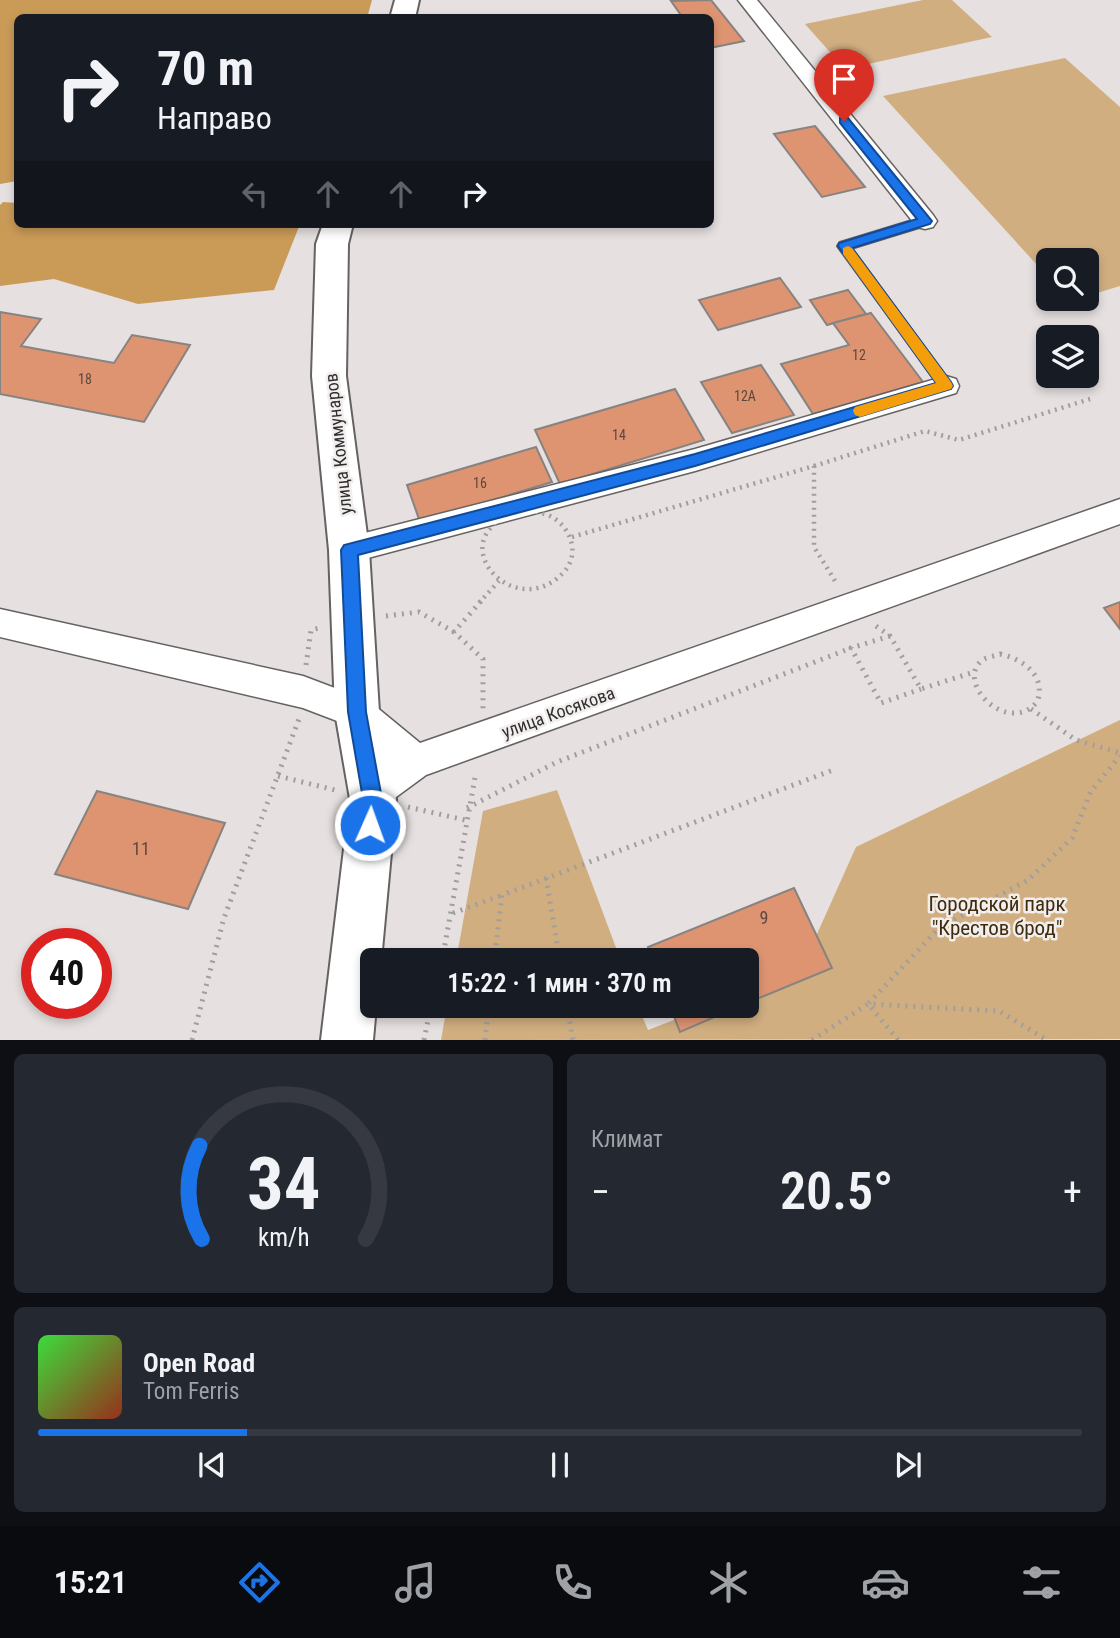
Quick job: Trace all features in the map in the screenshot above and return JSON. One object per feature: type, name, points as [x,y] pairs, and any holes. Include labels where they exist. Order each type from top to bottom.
[{"type":"street","points":[[747,0],[925,221]]},
{"type":"street","name":"улица Коммунаров","points":[[337,228],[332,244],[330,376],[349,550],[357,712],[373,799],[347,1040]]},
{"type":"street","points":[[349,550],[695,460],[946,386]]},
{"type":"street","name":"улица Косякова","points":[[373,799],[380,788],[415,762],[1120,511]]},
{"type":"street","points":[[0,623],[303,692],[357,712],[415,762]]},
{"type":"lane","points":[[925,221],[844,246],[946,386]]},
{"type":"path","points":[[572,537],[925,431],[960,440],[1090,399]]},
{"type":"path","points":[[814,466],[814,547],[852,607],[890,636],[921,689]]},
{"type":"path","points":[[529,510],[543,512],[565,526],[572,537],[572,562],[565,573],[554,582],[526,589],[511,587],[499,581],[483,560],[485,536],[503,517],[529,510]]},
{"type":"path","points":[[445,948],[453,913],[467,808],[484,738],[483,659],[454,632],[499,581]]},
{"type":"path","points":[[467,808],[556,762],[851,648],[890,636]]},
{"type":"path","points":[[851,648],[881,703],[974,672]]},
{"type":"path","points":[[1000,654],[1014,657],[1026,664],[1034,673],[1040,694],[1031,709],[1020,714],[1006,713],[992,707],[975,684],[974,672],[979,662],[988,656],[1000,654]]},
{"type":"path","points":[[192,1040],[224,919],[298,722],[303,692]]},
{"type":"path","points":[[812,1040],[867,1004],[939,928],[1028,880],[1072,838],[1091,791],[1120,755],[1076,740],[1031,709]]},
{"type":"path","points":[[453,913],[833,770]]},
{"type":"path","points":[[546,878],[558,948]]},
{"type":"path","points":[[496,948],[502,895]]},
{"type":"path","points":[[867,1004],[898,1040]]},
{"type":"path","points":[[867,1004],[999,1012],[1046,1040]]},
{"type":"path","points":[[424,1040],[429,1018]]},
{"type":"path","points":[[485,1040],[488,1018]]},
{"type":"path","points":[[569,1018],[573,1040]]},
{"type":"green space","points":[[923,0],[952,0],[992,37],[845,69],[805,24]]},
{"type":"green space","points":[[1065,58],[1120,107],[1120,286],[1099,292],[1099,248],[1036,248],[1036,264],[883,96]]},
{"type":"green space","name":"Городской парк \"Крестов брод\"","points":[[1120,720],[1120,1039],[441,1040],[445,1018],[643,1018],[648,1030],[679,1018],[759,1018],[759,987],[800,972],[856,847]]},
{"type":"green space","points":[[557,790],[616,948],[458,948],[483,811]]},
{"type":"shaded area","points":[[0,0],[372,0],[368,14],[14,14],[14,182],[0,184]]},
{"type":"shaded area","points":[[3,202],[14,203],[14,228],[298,228],[274,290],[138,304],[54,279],[0,286],[0,205]]},
{"type":"building","points":[[711,0],[744,41],[714,47],[714,14],[680,14],[671,1]]},
{"type":"building","points":[[815,126],[865,187],[822,197],[774,134]]},
{"type":"building","points":[[780,278],[801,307],[718,330],[699,300]]},
{"type":"building","points":[[848,290],[866,314],[827,325],[810,300]]},
{"type":"building","points":[[0,312],[41,319],[21,346],[114,363],[132,335],[190,345],[144,422],[0,394]]},
{"type":"building","points":[[871,313],[923,382],[813,414],[781,364],[849,345],[833,323]]},
{"type":"building","points":[[761,365],[794,415],[732,433],[701,382]]},
{"type":"building","points":[[675,389],[704,440],[560,484],[535,430]]},
{"type":"building","points":[[536,447],[552,482],[420,522],[407,485]]},
{"type":"building","points":[[1120,602],[1120,629],[1104,608]]},
{"type":"building","points":[[97,791],[225,823],[188,909],[55,874]]},
{"type":"building","points":[[794,888],[832,968],[759,998],[759,948],[648,947]]},
{"type":"building","points":[[675,1018],[712,1018],[680,1032]]},
{"type":"slow traffic","points":[[848,251],[946,386],[860,411]]},
{"type":"route","points":[[370,825],[373,799],[357,712],[349,550],[695,460],[946,386],[844,246],[925,221],[844,121]]}]
